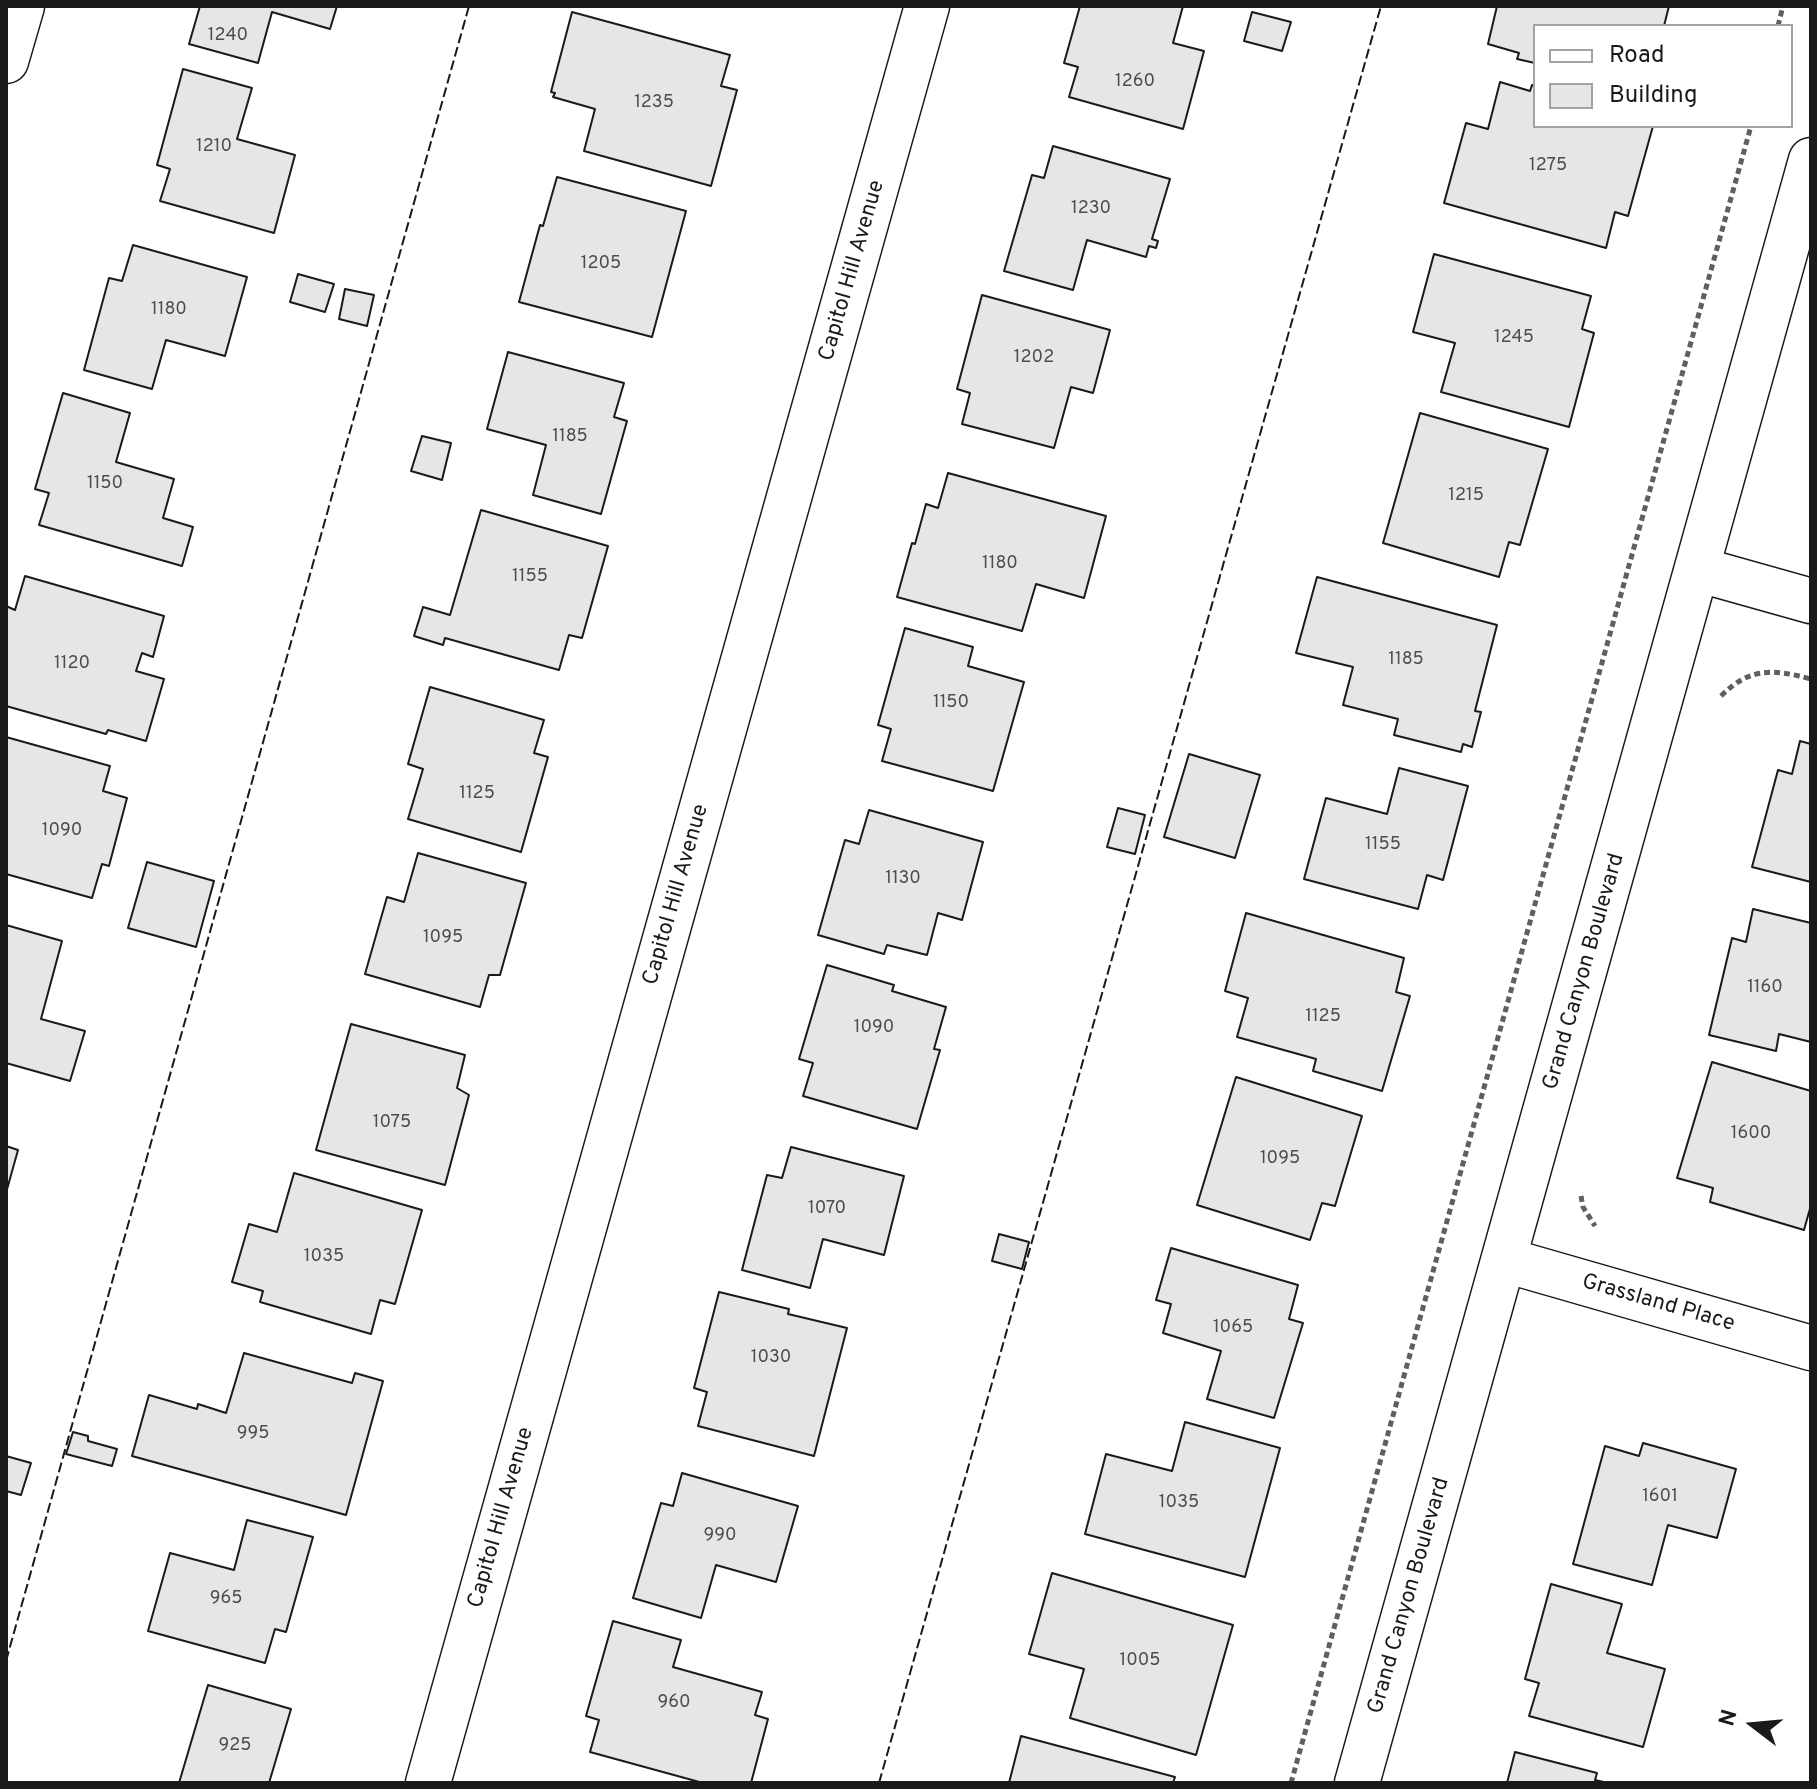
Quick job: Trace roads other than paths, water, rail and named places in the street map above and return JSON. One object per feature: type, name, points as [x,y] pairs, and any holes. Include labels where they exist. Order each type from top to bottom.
[{"type":"street","points":[[7,54],[22,6]]},
{"type":"street","name":"Capitol Hill Avenue","points":[[428,1783],[927,6]]},
{"type":"street","name":"Grand Canyon Boulevard","points":[[1357,1783],[1811,160]]},
{"type":"street","points":[[1697,569],[1811,601]]},
{"type":"street","name":"Grassland Place","points":[[1505,1260],[1811,1348]]}]
